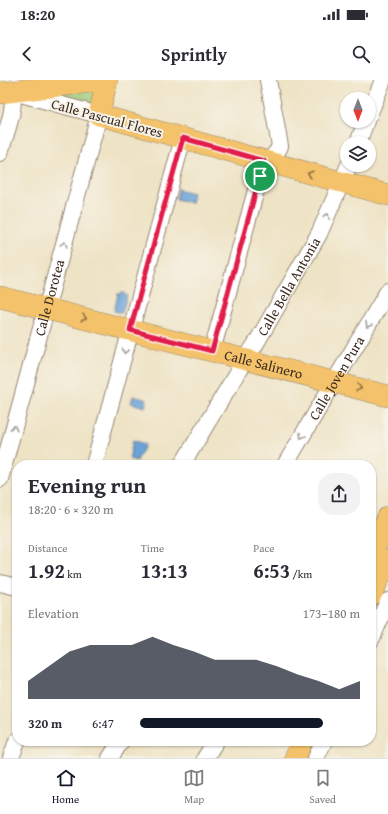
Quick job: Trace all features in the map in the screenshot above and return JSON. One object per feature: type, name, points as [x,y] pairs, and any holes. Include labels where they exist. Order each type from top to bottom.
[{"type":"main road","points":[[6,92],[107,80],[99,115]]},
{"type":"main road","name":"Calle Pascual Flores","points":[[99,115],[264,161],[345,174],[388,195]]},
{"type":"main road","name":"Calle Salinero","points":[[0,297],[388,396]]},
{"type":"main road","points":[[376,544],[388,516]]},
{"type":"main road","points":[[376,585],[388,560]]},
{"type":"main road","points":[[281,758],[286,746]]},
{"type":"main road","points":[[294,758],[300,746]]},
{"type":"street","points":[[212,351],[264,161],[272,158],[277,153],[280,146],[268,80]]},
{"type":"street","points":[[376,98],[383,80]]},
{"type":"street","name":"Calle Pascual Flores","points":[[6,92],[99,115]]},
{"type":"street","points":[[0,153],[12,110],[13,99],[6,92]]},
{"type":"street","name":"Calle Dorotea","points":[[0,479],[99,115]]},
{"type":"street","points":[[95,460],[183,138]]},
{"type":"street","name":"Calle Bella Antonia","points":[[185,460],[245,359],[255,345],[319,234],[345,174]]},
{"type":"street","name":"Calle Joven Pura","points":[[288,460],[388,291]]},
{"type":"street","points":[[0,583],[12,586]]},
{"type":"street","points":[[376,629],[388,601]]},
{"type":"street","points":[[11,758],[15,746]]},
{"type":"street","points":[[110,758],[117,746]]},
{"type":"street","points":[[205,758],[213,746]]},
{"type":"street","points":[[316,758],[322,746]]},
{"type":"green space","points":[[97,88],[95,107],[49,93]]},
{"type":"water","points":[[178,189],[193,193],[191,203],[176,199]]},
{"type":"water","points":[[124,293],[127,296],[122,313],[114,311],[118,294]]},
{"type":"water","points":[[133,396],[147,400],[145,407],[131,403]]},
{"type":"water","points":[[133,440],[145,444],[144,449],[137,460],[129,459]]},
{"type":"route","points":[[183,138],[264,161],[260,176],[212,351],[130,330],[183,138]]}]
